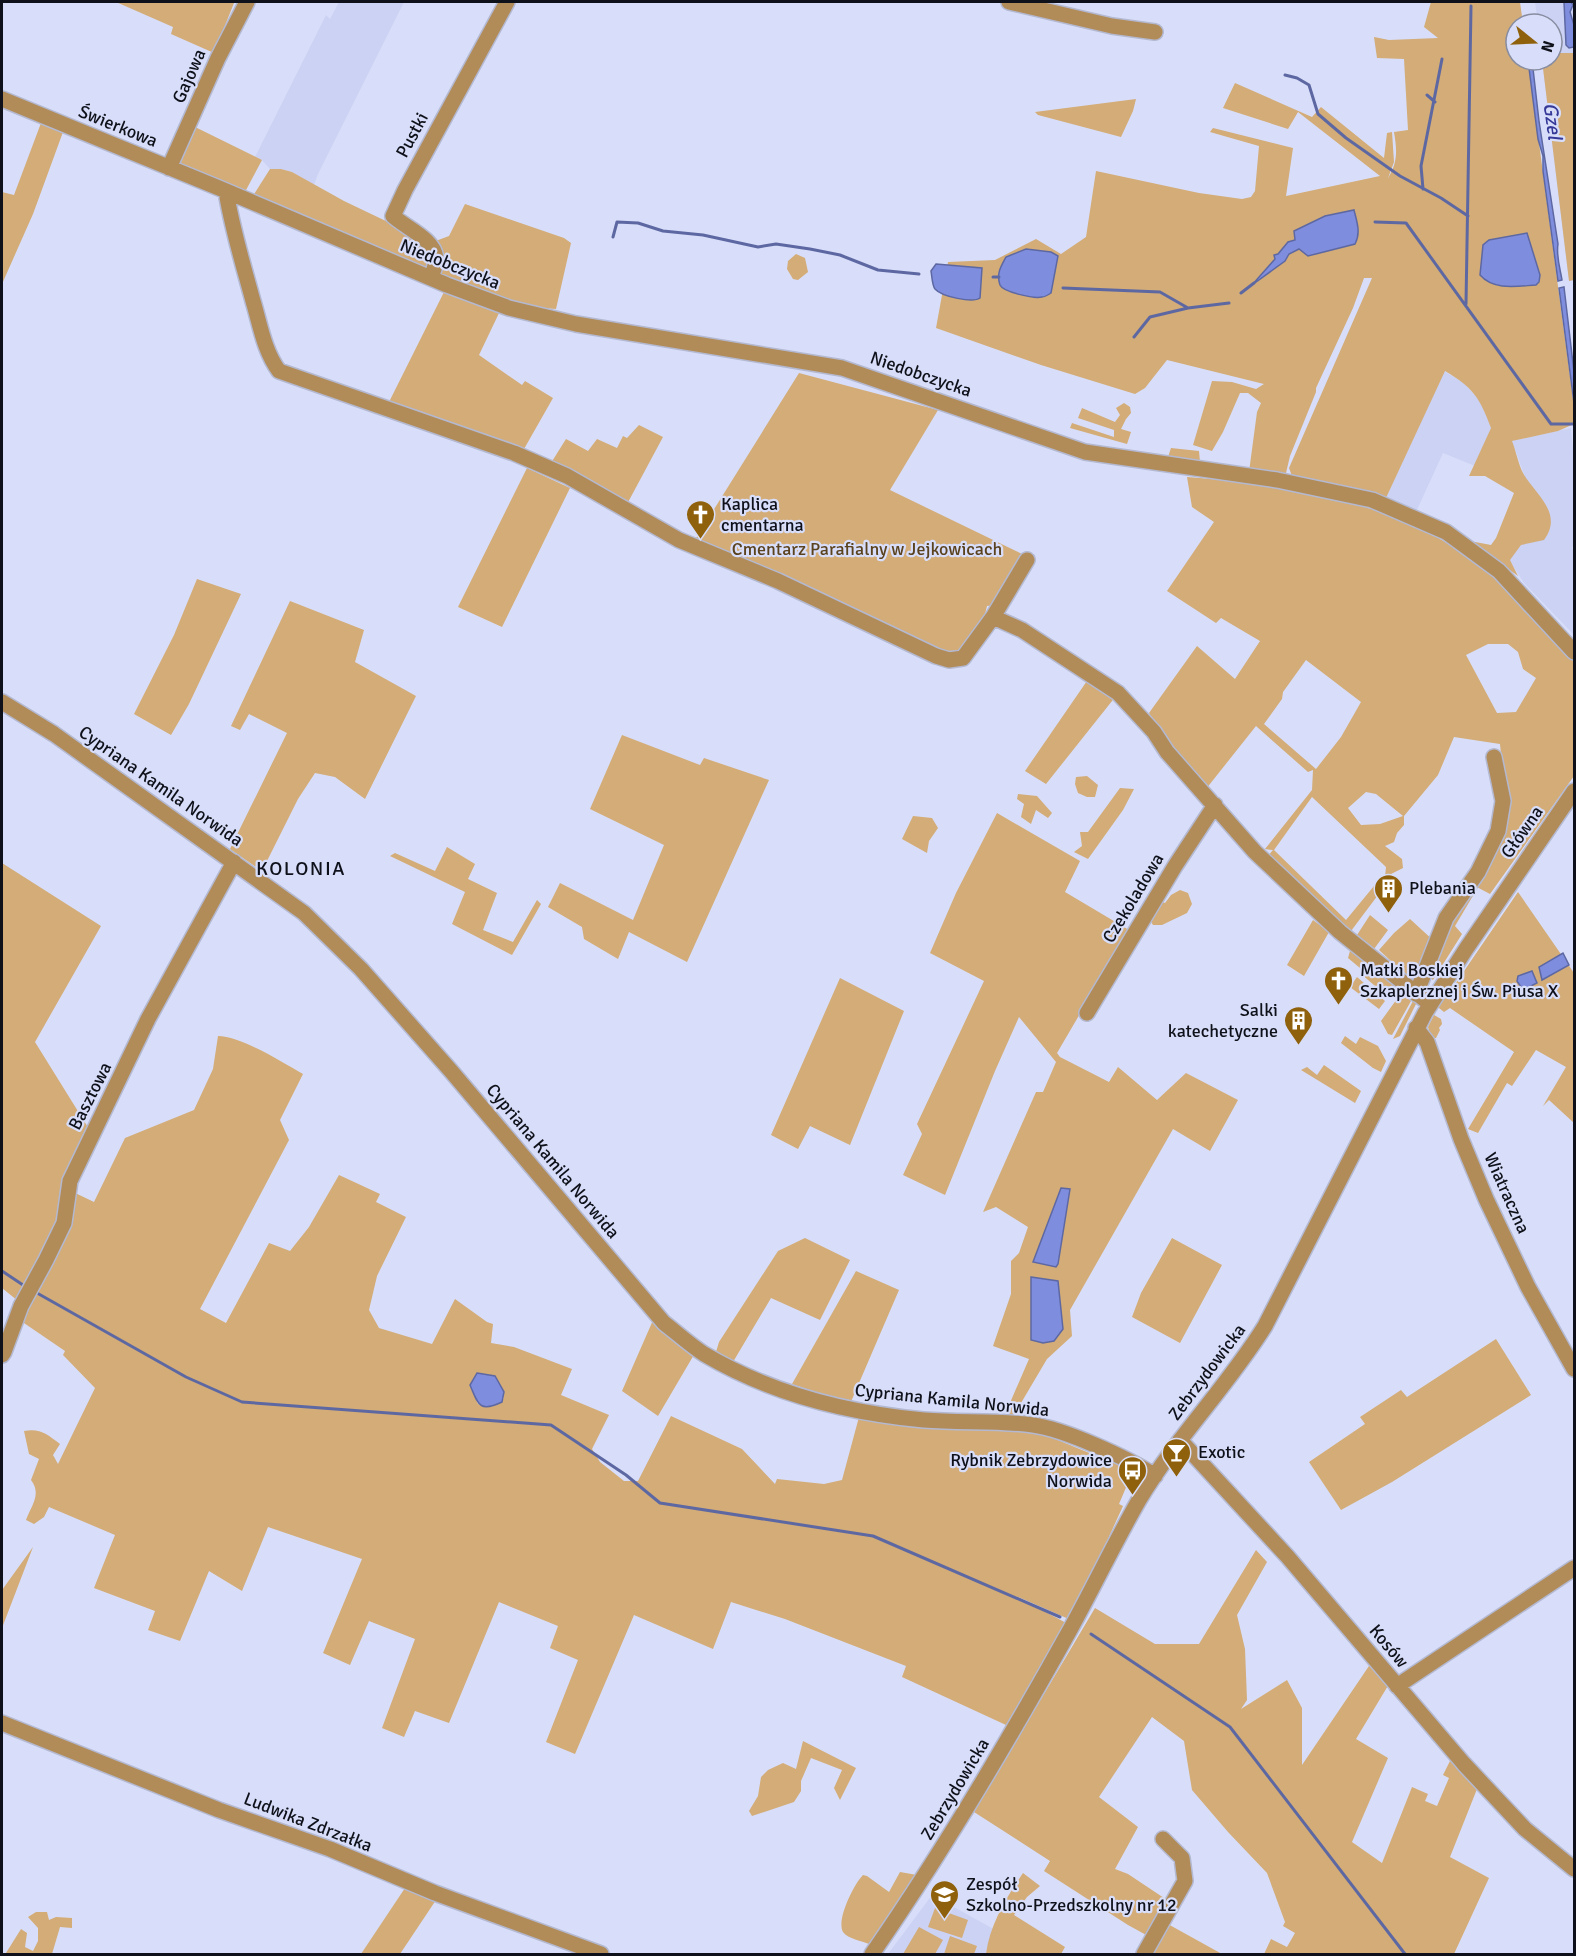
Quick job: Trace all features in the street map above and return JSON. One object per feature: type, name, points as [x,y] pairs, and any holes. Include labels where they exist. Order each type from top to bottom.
[{"type":"street","name":"Gajowa","points":[[170,168],[218,57],[247,2]]},
{"type":"street","name":"Pustki","points":[[431,278],[436,258],[432,249],[425,240],[393,216],[507,2]]},
{"type":"street","points":[[1009,2],[1112,26],[1155,32]]},
{"type":"street","name":"Świerkowa","points":[[2,99],[222,190]]},
{"type":"street","name":"Niedobczycka","points":[[222,190],[509,309],[576,324],[842,368],[1085,452],[1277,480],[1372,500],[1446,532],[1499,571],[1575,652]]},
{"type":"street","points":[[222,190],[271,361],[279,371],[514,453],[567,476],[679,540],[778,581],[936,656],[949,660],[963,658],[993,617],[1027,560]]},
{"type":"street","points":[[993,617],[1022,630],[1118,693],[1154,732],[1167,752],[1255,852],[1340,932],[1430,1004]]},
{"type":"street","name":"Cypriana Kamila Norwida","points":[[2,702],[54,734],[304,913],[361,969],[451,1071],[664,1323],[702,1353],[746,1376],[805,1398],[864,1412],[925,1420],[1036,1425],[1059,1431],[1135,1464],[1155,1476]]},
{"type":"street","name":"Główna","points":[[1416,994],[1446,918],[1478,872],[1498,831],[1503,801],[1494,757]]},
{"type":"street","name":"Główna","points":[[1502,896],[1575,791]]},
{"type":"street","name":"Czekoladowa","points":[[1088,1013],[1175,866],[1215,805]]},
{"type":"street","name":"Basztowa","points":[[2,1355],[21,1306],[64,1223],[70,1181],[148,1019],[234,862]]},
{"type":"street","name":"Zebrzydowicka","points":[[872,1954],[961,1818],[1063,1642],[1128,1520],[1155,1476],[1236,1369],[1268,1320],[1416,1028],[1502,896]]},
{"type":"street","name":"Wiatraczna","points":[[1416,1028],[1427,1042],[1461,1139],[1486,1199],[1528,1287],[1575,1369]]},
{"type":"street","name":"Kosów","points":[[1180,1440],[1287,1556],[1464,1764],[1525,1829],[1575,1869]]},
{"type":"street","points":[[1397,1686],[1575,1568]]},
{"type":"street","name":"Ludwika Zdrzałka","points":[[2,1723],[219,1810],[330,1849],[435,1893],[601,1954]]},
{"type":"street","points":[[1144,1954],[1185,1881],[1182,1858],[1163,1839]]},
{"type":"shaded area","points":[[339,2],[404,2],[314,185],[292,172],[270,169],[262,160],[255,157],[326,15],[330,19]]},
{"type":"shaded area","points":[[1535,2],[1574,2],[1574,280],[1569,281],[1543,72],[1564,72],[1564,12],[1536,12]]},
{"type":"shaded area","points":[[1444,371],[1464,383],[1481,402],[1491,428],[1475,466],[1443,453],[1416,512],[1386,498]]},
{"type":"shaded area","points":[[1571,428],[1574,464],[1574,545],[1572,548],[1574,552],[1574,635],[1524,583],[1509,560],[1533,528],[1546,536],[1512,441]]},
{"type":"shaded area","name":"Zespół Szkolno-Przedszkolny nr 12","points":[[932,1895],[999,1932],[989,1954],[888,1954]]},
{"type":"green space","points":[[116,2],[234,3],[214,53],[171,34],[173,27]]},
{"type":"green space","points":[[1431,2],[1520,2],[1521,12],[1504,12],[1504,72],[1530,72],[1574,407],[1574,424],[1558,431],[1512,441],[1523,473],[1546,504],[1551,521],[1544,540],[1521,545],[1510,560],[1518,576],[1470,541],[1491,545],[1514,493],[1485,476],[1469,476],[1491,428],[1479,400],[1469,388],[1445,371],[1386,498],[1292,476],[1289,468],[1372,278],[1364,278],[1353,308],[1316,388],[1290,456],[1286,473],[1283,475],[1249,472],[1257,412],[1261,403],[1248,393],[1240,393],[1212,451],[1193,445],[1212,381],[1232,382],[1256,389],[1264,384],[1167,360],[1145,388],[1135,394],[1041,365],[936,328],[948,262],[995,260],[1036,239],[1061,254],[1086,237],[1096,171],[1199,193],[1242,199],[1251,197],[1255,191],[1259,146],[1210,132],[1213,128],[1293,148],[1286,196],[1380,176],[1298,112],[1288,129],[1223,108],[1235,83],[1312,117],[1321,107],[1384,158],[1387,133],[1392,132],[1394,162],[1388,178],[1394,167],[1396,156],[1394,132],[1408,130],[1404,59],[1377,58],[1374,37],[1389,40],[1438,38],[1424,27]],"holes":[[[1295,244],[1355,244],[1308,256]]]},
{"type":"green space","points":[[1564,53],[1574,53],[1574,280],[1569,281],[1543,72],[1564,72]]},
{"type":"green space","points":[[1136,99],[1121,137],[1038,115],[1035,112]]},
{"type":"green space","points":[[41,123],[63,132],[33,214],[2,284],[2,192],[14,195]]},
{"type":"green space","points":[[191,125],[262,160],[245,192],[177,164]]},
{"type":"green space","points":[[270,169],[292,172],[390,223],[421,244],[429,256],[427,270],[251,199]]},
{"type":"green space","points":[[465,204],[564,238],[571,243],[556,309],[529,307],[437,276],[433,242],[449,236]]},
{"type":"green space","points":[[796,254],[805,258],[808,272],[798,280],[793,279],[787,269],[788,261]]},
{"type":"green space","points":[[443,290],[500,311],[479,355],[522,385],[525,381],[553,398],[524,449],[386,408]]},
{"type":"green space","name":"Cmentarz Parafialny w Jejkowicach","points":[[799,373],[938,410],[890,490],[1024,555],[994,605],[987,606],[984,618],[970,640],[956,655],[943,655],[693,543]]},
{"type":"green space","points":[[1124,403],[1130,407],[1131,413],[1121,429],[1131,432],[1127,444],[1070,428],[1072,423],[1114,437],[1114,430],[1078,418],[1082,408],[1115,422],[1120,415],[1116,408]]},
{"type":"green space","points":[[639,425],[663,437],[626,506],[551,463],[566,439],[588,451],[597,439],[617,448],[623,436],[627,438]]},
{"type":"green space","points":[[1171,448],[1199,451],[1200,462],[1168,457]]},
{"type":"green space","points":[[527,468],[570,488],[502,627],[458,607]]},
{"type":"green space","points":[[1187,477],[1255,484],[1321,495],[1385,514],[1447,543],[1482,568],[1531,612],[1574,661],[1574,776],[1490,894],[1473,885],[1505,794],[1500,744],[1454,737],[1438,775],[1404,816],[1404,825],[1397,833],[1394,842],[1385,846],[1402,859],[1403,868],[1385,877],[1386,867],[1312,797],[1274,850],[1346,920],[1374,886],[1381,891],[1351,931],[1268,856],[1273,850],[1265,849],[1312,790],[1313,770],[1308,772],[1256,726],[1206,789],[1181,762],[1149,713],[1197,646],[1235,679],[1260,641],[1221,618],[1216,623],[1167,591],[1214,522],[1192,507]],"holes":[[[1488,644],[1508,644],[1518,652],[1523,669],[1536,678],[1516,712],[1497,713],[1466,655]],[[1306,660],[1361,702],[1341,737],[1316,769],[1264,724],[1282,699],[1283,692]],[[1366,792],[1376,794],[1403,816],[1380,824],[1361,825],[1348,808]]]},
{"type":"green space","points":[[197,579],[241,594],[189,704],[171,735],[134,714],[174,635]]},
{"type":"green space","points":[[290,601],[364,630],[355,662],[416,696],[365,799],[335,777],[315,773],[298,799],[262,871],[230,849],[287,733],[249,714],[240,730],[231,726]]},
{"type":"green space","points":[[1089,678],[1116,696],[1046,784],[1025,771]]},
{"type":"green space","points":[[622,735],[700,765],[704,758],[769,780],[687,962],[629,932],[618,959],[584,939],[582,927],[548,907],[560,883],[633,920],[664,845],[590,809]]},
{"type":"green space","points":[[1087,776],[1098,785],[1095,797],[1087,797],[1078,793],[1075,784],[1076,777]]},
{"type":"green space","points":[[1120,788],[1134,789],[1123,810],[1088,859],[1074,852],[1082,846],[1080,832],[1088,832]]},
{"type":"green space","points":[[1018,794],[1037,796],[1052,813],[1048,818],[1036,810],[1031,824],[1021,817],[1024,804],[1017,799]]},
{"type":"green space","points":[[997,813],[1080,861],[1065,892],[1129,930],[1057,1053],[1060,1057],[1109,1082],[1118,1067],[1157,1100],[1186,1073],[1238,1100],[1210,1151],[1173,1129],[1070,1310],[1072,1336],[1047,1359],[1011,1420],[1006,1412],[1029,1359],[993,1346],[1011,1294],[1011,1261],[1019,1253],[1028,1227],[996,1207],[983,1212],[1036,1092],[1043,1092],[1056,1062],[1019,1017],[945,1195],[903,1175],[922,1134],[917,1124],[984,981],[930,953],[956,893]]},
{"type":"green space","points":[[913,816],[932,818],[938,828],[929,841],[927,853],[902,839]]},
{"type":"green space","points":[[447,847],[475,864],[468,879],[497,893],[483,930],[513,942],[537,900],[541,904],[512,955],[452,924],[465,892],[390,856],[395,853],[435,871]]},
{"type":"green space","points":[[2,863],[101,926],[35,1042],[89,1129],[60,1197],[56,1226],[18,1301],[2,1288]]},
{"type":"green space","points":[[1472,886],[1477,889],[1455,926],[1462,934],[1433,980],[1429,977],[1449,918]]},
{"type":"green space","points":[[1180,890],[1188,893],[1192,904],[1187,913],[1162,925],[1153,925],[1148,917],[1160,901],[1165,903],[1171,895]]},
{"type":"green space","points":[[1518,892],[1574,973],[1574,1123],[1549,1100],[1543,1106],[1566,1067],[1536,1050],[1512,1086],[1507,1083],[1478,1133],[1468,1129],[1514,1052],[1450,1008],[1444,1012],[1439,1005]]},
{"type":"green space","points":[[1370,915],[1388,930],[1374,949],[1357,935]]},
{"type":"green space","points":[[1410,919],[1435,942],[1417,985],[1379,950]]},
{"type":"green space","points":[[1313,920],[1329,932],[1304,976],[1287,965]]},
{"type":"green space","points":[[1350,951],[1356,952],[1365,961],[1360,968],[1348,958]]},
{"type":"green space","points":[[1369,963],[1397,987],[1389,998],[1360,973]]},
{"type":"green space","points":[[1357,977],[1385,1001],[1379,1009],[1350,987]]},
{"type":"green space","points":[[840,978],[904,1011],[850,1145],[810,1126],[798,1149],[771,1135]]},
{"type":"green space","points":[[1402,992],[1411,1001],[1392,1035],[1388,1034],[1381,1021]]},
{"type":"green space","points":[[1413,1001],[1417,1002],[1400,1036],[1393,1039]]},
{"type":"green space","points":[[1434,1015],[1441,1019],[1442,1024],[1436,1038],[1431,1038],[1428,1027]]},
{"type":"green space","points":[[218,1036],[238,1040],[303,1074],[280,1120],[289,1140],[200,1309],[226,1323],[269,1243],[290,1251],[309,1227],[339,1175],[380,1194],[376,1202],[406,1217],[377,1276],[369,1310],[379,1328],[432,1344],[455,1299],[493,1324],[491,1343],[514,1347],[572,1369],[561,1395],[609,1415],[592,1449],[600,1462],[624,1481],[638,1481],[671,1416],[742,1449],[775,1484],[777,1479],[824,1484],[842,1480],[859,1417],[989,1427],[1048,1436],[1133,1471],[1119,1504],[1123,1506],[1071,1620],[1016,1596],[1068,1624],[1006,1725],[902,1677],[906,1666],[785,1619],[731,1602],[713,1649],[634,1615],[575,1754],[546,1742],[578,1660],[550,1648],[558,1626],[499,1602],[449,1723],[415,1711],[404,1737],[382,1728],[415,1639],[369,1621],[350,1665],[323,1653],[362,1559],[268,1527],[242,1591],[209,1571],[180,1641],[148,1630],[155,1611],[94,1588],[115,1535],[49,1507],[44,1517],[34,1524],[26,1520],[36,1495],[31,1480],[39,1459],[29,1454],[24,1431],[35,1430],[60,1444],[53,1455],[58,1464],[95,1388],[63,1355],[65,1351],[21,1321],[71,1191],[94,1202],[125,1138],[194,1110],[213,1069]],"holes":[[[470,1385],[504,1398],[492,1406],[478,1404]]]},
{"type":"green space","points":[[1345,1036],[1356,1044],[1360,1037],[1378,1046],[1386,1061],[1381,1072],[1341,1043]]},
{"type":"green space","points":[[1324,1065],[1361,1091],[1355,1103],[1301,1070],[1307,1067],[1317,1075]]},
{"type":"green space","points":[[805,1238],[850,1260],[820,1320],[771,1298],[733,1362],[716,1352],[719,1342],[778,1251]]},
{"type":"green space","points":[[1172,1238],[1222,1265],[1180,1343],[1132,1317],[1141,1293]]},
{"type":"green space","points":[[856,1271],[899,1290],[850,1404],[792,1384]]},
{"type":"green space","points":[[654,1318],[695,1353],[658,1416],[622,1391]]},
{"type":"green space","points":[[1496,1339],[1531,1395],[1392,1482],[1341,1510],[1309,1462],[1365,1424],[1360,1417],[1401,1390],[1407,1397]]},
{"type":"green space","points":[[33,1547],[2,1628],[2,1590]]},
{"type":"green space","points":[[1256,1550],[1267,1562],[1237,1615],[1245,1649],[1247,1700],[1241,1709],[1287,1680],[1302,1708],[1302,1765],[1371,1663],[1389,1684],[1356,1739],[1388,1758],[1352,1842],[1382,1863],[1412,1787],[1428,1794],[1425,1801],[1437,1806],[1449,1778],[1443,1775],[1452,1757],[1477,1789],[1450,1857],[1489,1878],[1454,1954],[1264,1954],[1271,1939],[1287,1947],[1295,1933],[1283,1926],[1285,1922],[1267,1873],[1192,1790],[1184,1741],[1152,1717],[1099,1797],[1138,1827],[1115,1869],[1128,1874],[1167,1900],[1148,1936],[1044,1871],[1050,1861],[974,1812],[1095,1608],[1155,1644],[1199,1644]]},
{"type":"green space","points":[[803,1741],[856,1768],[840,1800],[834,1788],[842,1770],[811,1758],[801,1781],[801,1791],[794,1802],[752,1816],[749,1811],[758,1796],[761,1777],[768,1770],[783,1763],[796,1769]]},
{"type":"green space","points":[[900,1872],[917,1875],[869,1944],[845,1934],[841,1926],[844,1911],[855,1886],[863,1875],[889,1892]]},
{"type":"green space","points":[[1023,1873],[1040,1886],[1027,1897],[1014,1915],[1065,1947],[1061,1954],[986,1954],[995,1922]]},
{"type":"green space","points":[[405,1888],[436,1900],[400,1954],[361,1954]]},
{"type":"green space","points":[[935,1908],[968,1920],[962,1938],[928,1927]]},
{"type":"green space","points":[[36,1912],[47,1912],[49,1920],[56,1917],[72,1918],[72,1928],[60,1927],[52,1954],[7,1954],[21,1929],[27,1933],[25,1947],[33,1951],[38,1941],[38,1928],[28,1917]]},
{"type":"green space","points":[[1166,1923],[1222,1954],[1147,1954]]},
{"type":"green space","points":[[919,1927],[943,1940],[935,1954],[903,1954]]},
{"type":"green space","points":[[950,1936],[977,1946],[974,1954],[944,1954]]},
{"type":"water","points":[[1564,2],[1571,2],[1573,5],[1570,12],[1574,25],[1574,47],[1569,48],[1566,45]]},
{"type":"water","points":[[1530,72],[1533,72],[1558,244],[1562,280],[1558,281],[1543,156],[1538,139]]},
{"type":"water","points":[[1354,210],[1358,232],[1355,244],[1308,256],[1299,249],[1289,254],[1285,261],[1252,285],[1275,259],[1274,255],[1278,254],[1288,242],[1295,240],[1294,231],[1325,216]]},
{"type":"water","points":[[1527,233],[1540,275],[1536,285],[1499,285],[1480,275],[1483,245],[1489,240]]},
{"type":"water","points":[[1026,249],[1051,252],[1058,256],[1051,293],[1045,296],[1032,297],[1019,294],[1002,288],[1000,285],[999,274],[1006,257]]},
{"type":"water","points":[[936,264],[982,268],[980,298],[950,297],[935,289],[931,271]]},
{"type":"water","points":[[1564,287],[1574,372],[1574,403],[1559,288]]},
{"type":"water","points":[[1563,953],[1569,965],[1542,980],[1539,967]]},
{"type":"water","points":[[1532,971],[1537,983],[1527,988],[1521,987],[1517,981],[1518,976]]},
{"type":"water","points":[[1061,1188],[1070,1189],[1056,1267],[1033,1262]]},
{"type":"water","points":[[1031,1277],[1058,1281],[1063,1329],[1054,1341],[1043,1343],[1031,1340]]},
{"type":"water","points":[[477,1373],[495,1376],[504,1392],[502,1402],[488,1407],[480,1405],[470,1385]]},
{"type":"waterway","points":[[1466,304],[1471,6]]},
{"type":"waterway","points":[[1423,189],[1421,166],[1442,59]]},
{"type":"waterway","points":[[1285,75],[1297,78],[1309,85],[1318,114],[1346,138],[1400,176],[1441,198],[1468,216]]},
{"type":"waterway","points":[[1427,95],[1435,102]]},
{"type":"waterway","points":[[613,237],[617,222],[638,223],[663,231],[703,235],[758,247],[776,244],[810,249],[840,255],[878,270],[919,274]]},
{"type":"waterway","points":[[1375,222],[1406,223],[1551,424],[1574,424]]},
{"type":"waterway","points":[[993,277],[999,277]]},
{"type":"waterway","points":[[1241,293],[1254,283]]},
{"type":"waterway","points":[[1063,288],[1160,292],[1188,308],[1229,303]]},
{"type":"waterway","points":[[1134,337],[1150,317],[1188,308]]},
{"type":"waterway","points":[[2,1271],[23,1285]]},
{"type":"waterway","points":[[37,1293],[186,1377],[242,1402],[551,1425],[626,1475],[660,1503],[873,1536],[1060,1617]]},
{"type":"waterway","points":[[1091,1634],[1230,1727],[1405,1954]]},
{"type":"place","name":"Kaplica cmentarna","points":[[700,540]]},
{"type":"place","name":"Plebania","points":[[1388,914]]},
{"type":"place","name":"Matki Boskiej Szkaplerznej i Św. Piusa X","points":[[1339,1006]]},
{"type":"place","name":"Salki katechetyczne","points":[[1299,1046]]},
{"type":"place","name":"Exotic","points":[[1177,1478]]},
{"type":"place","name":"Rybnik Zebrzydowice Norwida","points":[[1133,1496]]},
{"type":"place","name":"Zespół Szkolno-Przedszkolny nr 12","points":[[945,1920]]},
{"type":"district","name":"KOLONIA","points":[[301,868]]},
{"type":"water label","name":"Gzel","points":[[1553,121]]}]
